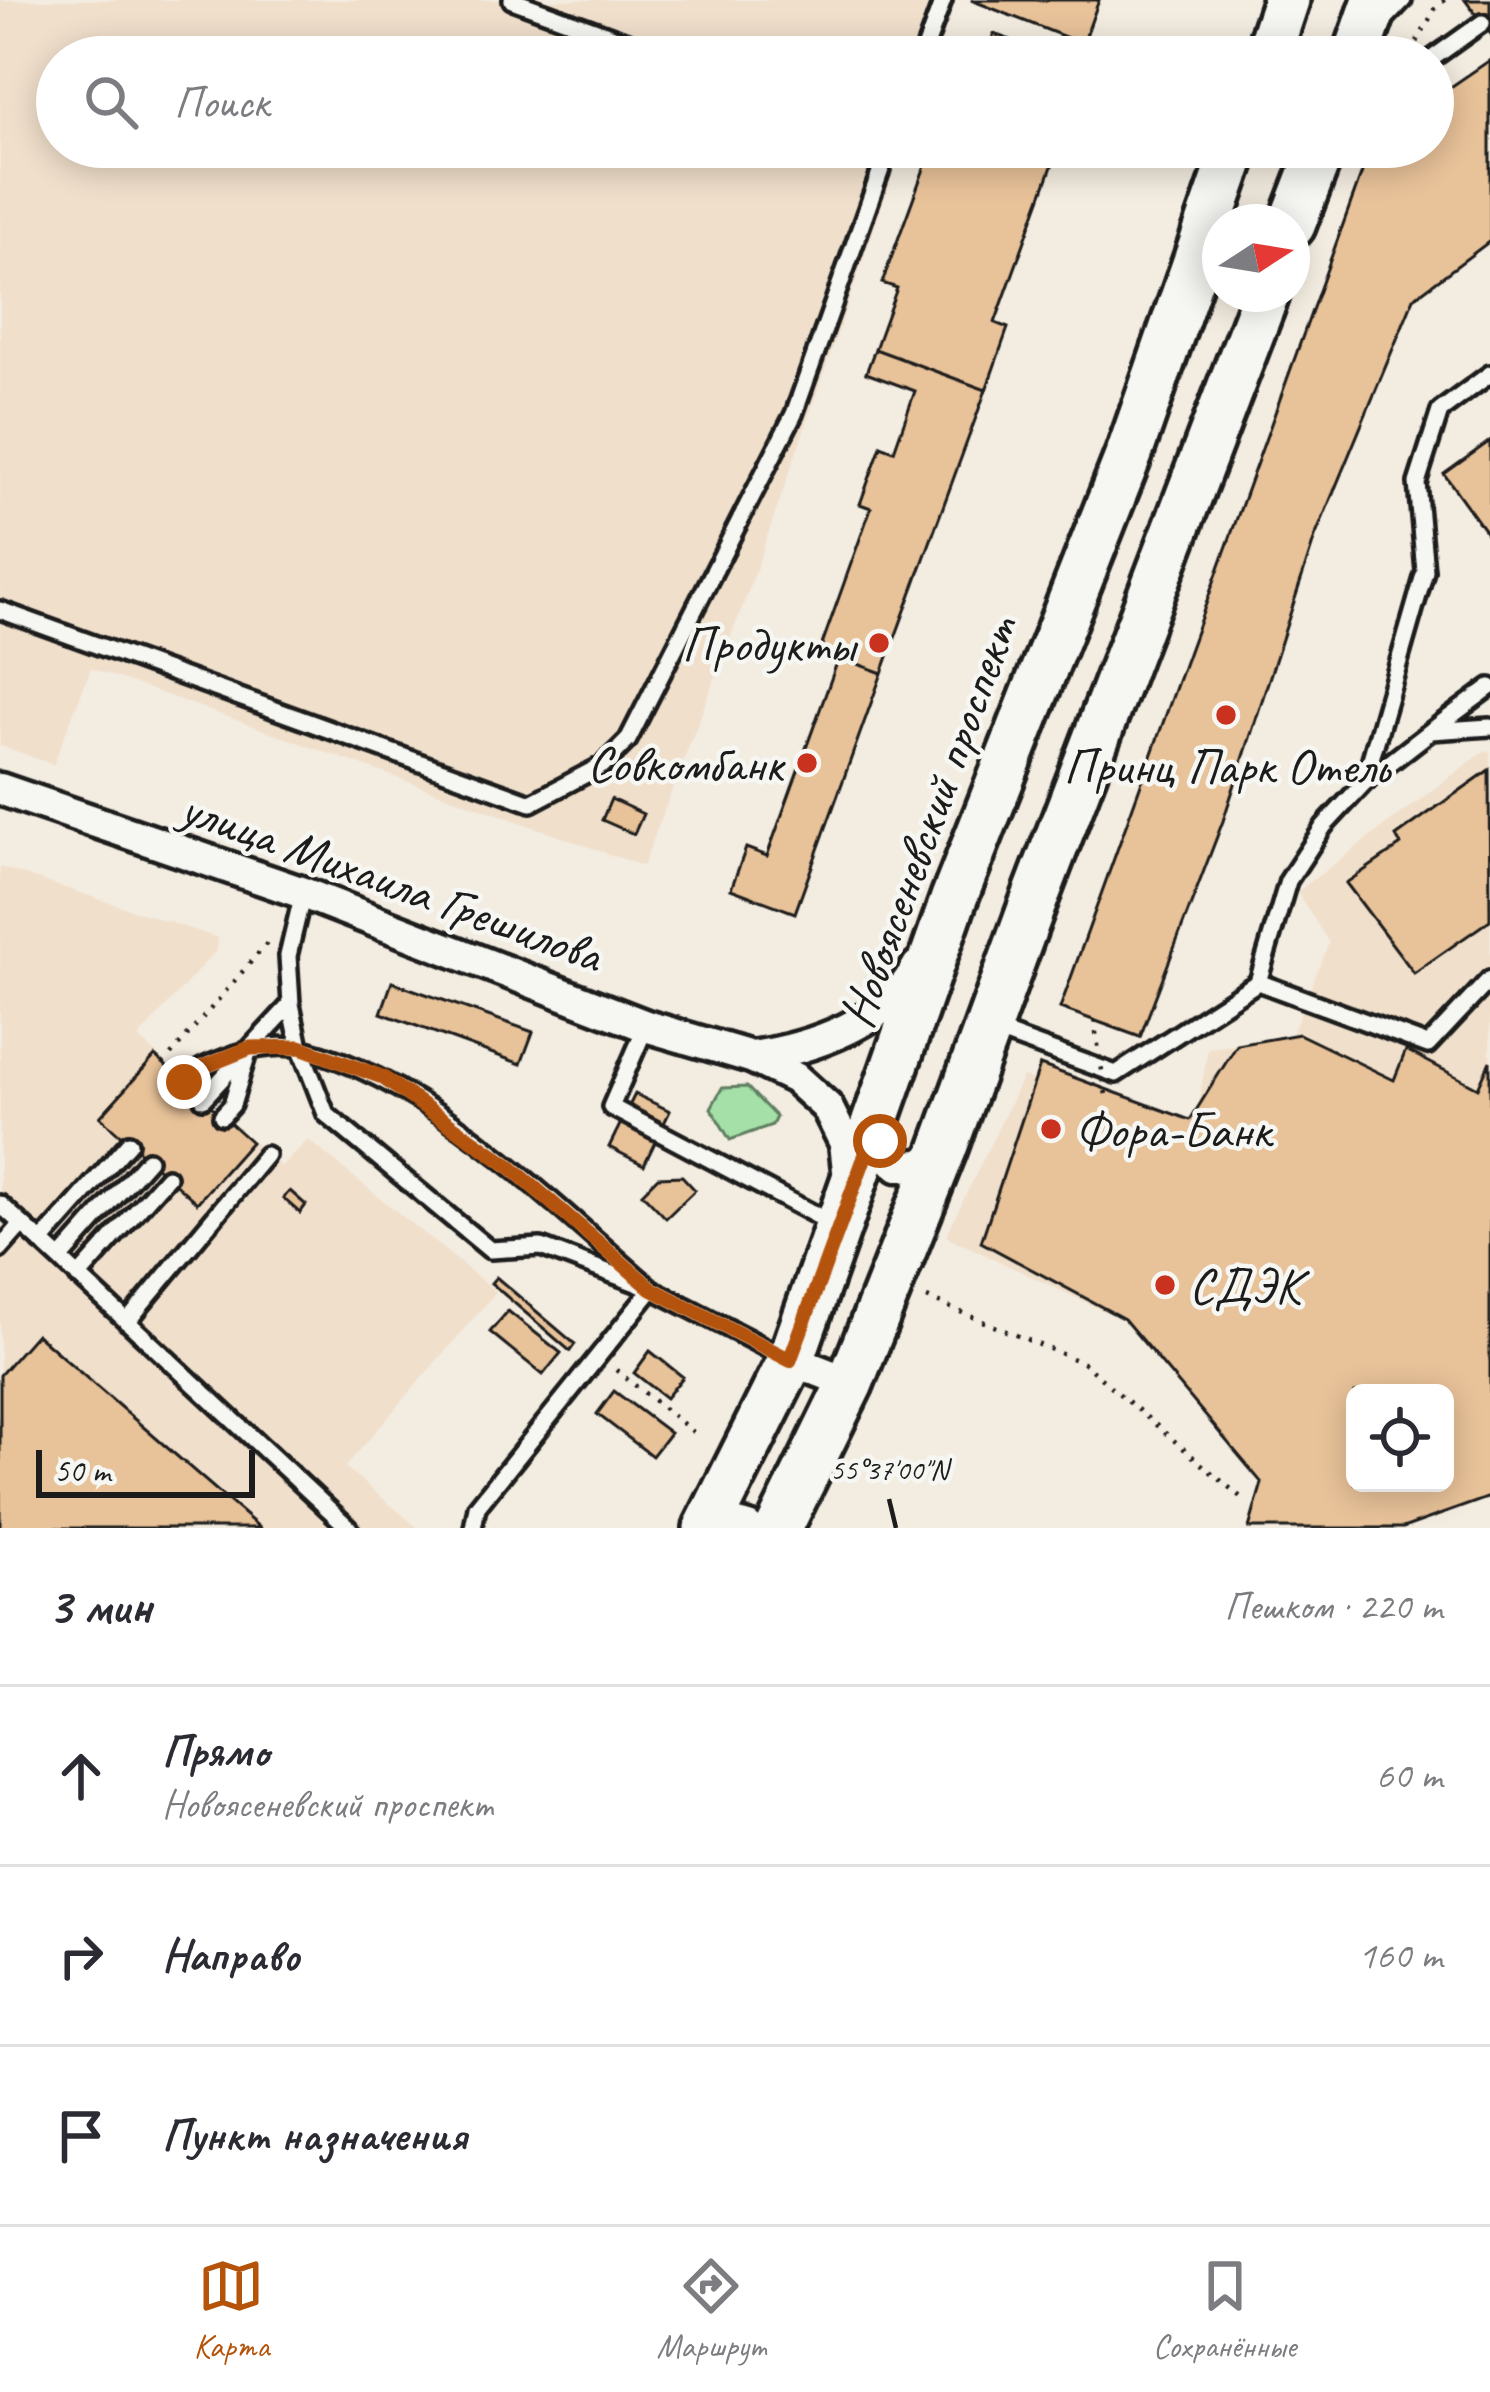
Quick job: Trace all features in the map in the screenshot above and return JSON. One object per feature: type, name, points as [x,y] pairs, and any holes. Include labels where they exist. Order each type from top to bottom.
[{"type":"main road","points":[[1274,36],[1286,0]]},
{"type":"main road","points":[[1363,36],[1376,0]]},
{"type":"main road","name":"Новоясеневский проспект","points":[[710,1528],[790,1360],[953,898],[1129,454],[1229,168]]},
{"type":"main road","points":[[1300,204],[1314,168]]},
{"type":"main road","points":[[779,1528],[850,1383],[943,1150],[1028,914],[1259,312]]},
{"type":"street","name":"улица Михаила Грешилова","points":[[0,789],[303,893],[646,1026],[751,1058],[795,1078],[826,1107],[845,1143],[845,1212]]},
{"type":"street","points":[[751,1058],[786,1052],[853,1025],[906,988],[953,898]]},
{"type":"street","points":[[877,1124],[886,1154],[898,1166],[922,1165],[943,1150]]},
{"type":"street","points":[[790,1360],[850,1383]]},
{"type":"street","points":[[710,1528],[728,1522],[748,1528]]},
{"type":"lane","points":[[512,0],[611,36]]},
{"type":"lane","points":[[930,36],[943,0]]},
{"type":"lane","points":[[1371,36],[1403,0]]},
{"type":"lane","points":[[1454,43],[1482,22]]},
{"type":"lane","points":[[0,610],[531,803],[549,794],[603,765],[628,740],[794,414],[882,168]]},
{"type":"lane","points":[[1364,783],[1425,571],[1417,483],[1440,411],[1490,374]]},
{"type":"lane","points":[[989,1028],[1116,1074],[1258,982],[1288,881],[1324,826],[1364,783],[1490,687]]},
{"type":"lane","points":[[1431,731],[1490,728]]},
{"type":"lane","points":[[303,893],[288,956],[290,1004],[300,1047],[326,1114],[490,1250],[541,1247],[652,1289],[790,1360]]},
{"type":"lane","points":[[1258,982],[1428,1045],[1490,979]]},
{"type":"lane","points":[[203,1099],[290,1004]]},
{"type":"lane","points":[[646,1026],[611,1107],[845,1212]]},
{"type":"lane","points":[[184,1082],[193,1071],[250,1048],[300,1047],[382,1077],[508,1165],[652,1289]]},
{"type":"lane","points":[[222,1116],[232,1106],[250,1048]]},
{"type":"lane","points":[[40,1242],[129,1143]]},
{"type":"lane","points":[[127,1322],[266,1155]]},
{"type":"lane","points":[[60,1259],[148,1160]]},
{"type":"lane","points":[[78,1277],[167,1177]]},
{"type":"lane","points":[[0,1204],[349,1528]]},
{"type":"lane","points":[[0,1249],[22,1224]]},
{"type":"lane","points":[[473,1528],[477,1507],[652,1289]]},
{"type":"path","points":[[1420,36],[1445,0]]},
{"type":"path","points":[[164,1064],[263,949],[303,893]]},
{"type":"path","points":[[1094,1020],[1107,1102]]},
{"type":"path","points":[[916,1294],[1083,1363],[1244,1500]]},
{"type":"path","points":[[599,1355],[697,1435]]},
{"type":"shaded area","points":[[0,0],[956,0],[943,36],[36,36],[36,168],[895,168],[748,592],[643,866],[91,668],[53,765],[0,745]]},
{"type":"shaded area","points":[[1486,750],[1490,752],[1490,1344],[1250,1205],[1123,1320],[946,1236],[1023,1077],[1194,1134],[1208,1048],[1290,1039],[1329,943],[1297,892]]},
{"type":"shaded area","points":[[0,867],[218,938],[217,949],[138,1038],[281,1167],[308,1140],[496,1292],[345,1467],[418,1528],[0,1528]]},
{"type":"green space","points":[[747,1087],[776,1117],[772,1125],[730,1140],[711,1108],[722,1088]]},
{"type":"building","points":[[971,0],[1099,0],[1086,36],[1063,36]]},
{"type":"building","points":[[1465,0],[1490,0],[1490,33]]},
{"type":"building","points":[[1490,60],[1490,241],[1414,298],[1315,537],[1223,821],[1140,1037],[1060,1008],[1363,168],[1454,168],[1454,85]]},
{"type":"building","points":[[924,168],[1051,168],[995,323],[1008,328],[986,390],[875,349],[897,288],[882,283]]},
{"type":"building","points":[[875,349],[986,390],[882,673],[820,650],[871,508],[860,504],[881,446],[894,451],[915,391],[866,373]]},
{"type":"building","points":[[1490,441],[1490,538],[1444,474]]},
{"type":"building","points":[[839,657],[882,673],[795,913],[731,889],[746,848],[767,856]]},
{"type":"building","points":[[1489,770],[1490,920],[1414,973],[1346,883],[1401,845],[1396,836]]},
{"type":"building","points":[[611,799],[643,814],[634,834],[602,820]]},
{"type":"building","points":[[392,982],[533,1032],[521,1064],[381,1013]]},
{"type":"building","points":[[1299,1034],[1394,1080],[1406,1050],[1478,1088],[1490,1061],[1490,1497],[1403,1528],[1249,1528],[1262,1483],[1124,1319],[981,1242],[1040,1065],[1190,1120],[1237,1045]]},
{"type":"building","points":[[155,1056],[251,1142],[197,1203],[100,1117]]},
{"type":"building","points":[[635,1094],[670,1111],[644,1165],[609,1147]]},
{"type":"building","points":[[682,1176],[695,1190],[666,1218],[642,1193],[658,1177]]},
{"type":"building","points":[[290,1191],[306,1205],[300,1213],[283,1198]]},
{"type":"building","points":[[496,1277],[575,1344],[570,1351],[491,1283]]},
{"type":"building","points":[[508,1311],[561,1353],[543,1375],[490,1332]]},
{"type":"building","points":[[36,1334],[260,1528],[0,1528],[0,1375]]},
{"type":"building","points":[[650,1351],[683,1377],[666,1398],[634,1373]]},
{"type":"building","points":[[614,1391],[670,1433],[652,1456],[597,1414]]},
{"type":"place","name":"Продукты","points":[[879,643]]},
{"type":"place","name":"Принц Парк Отель","points":[[1226,715]]},
{"type":"place","name":"Совкомбанк","points":[[807,763]]},
{"type":"place","name":"Фора-Банк","points":[[1051,1129]]},
{"type":"place","name":"СДЭК","points":[[1165,1285]]},
{"type":"route","points":[[184,1082],[193,1071],[250,1048],[300,1047],[382,1077],[508,1165],[652,1289],[790,1360],[877,1124],[880,1141]]}]
